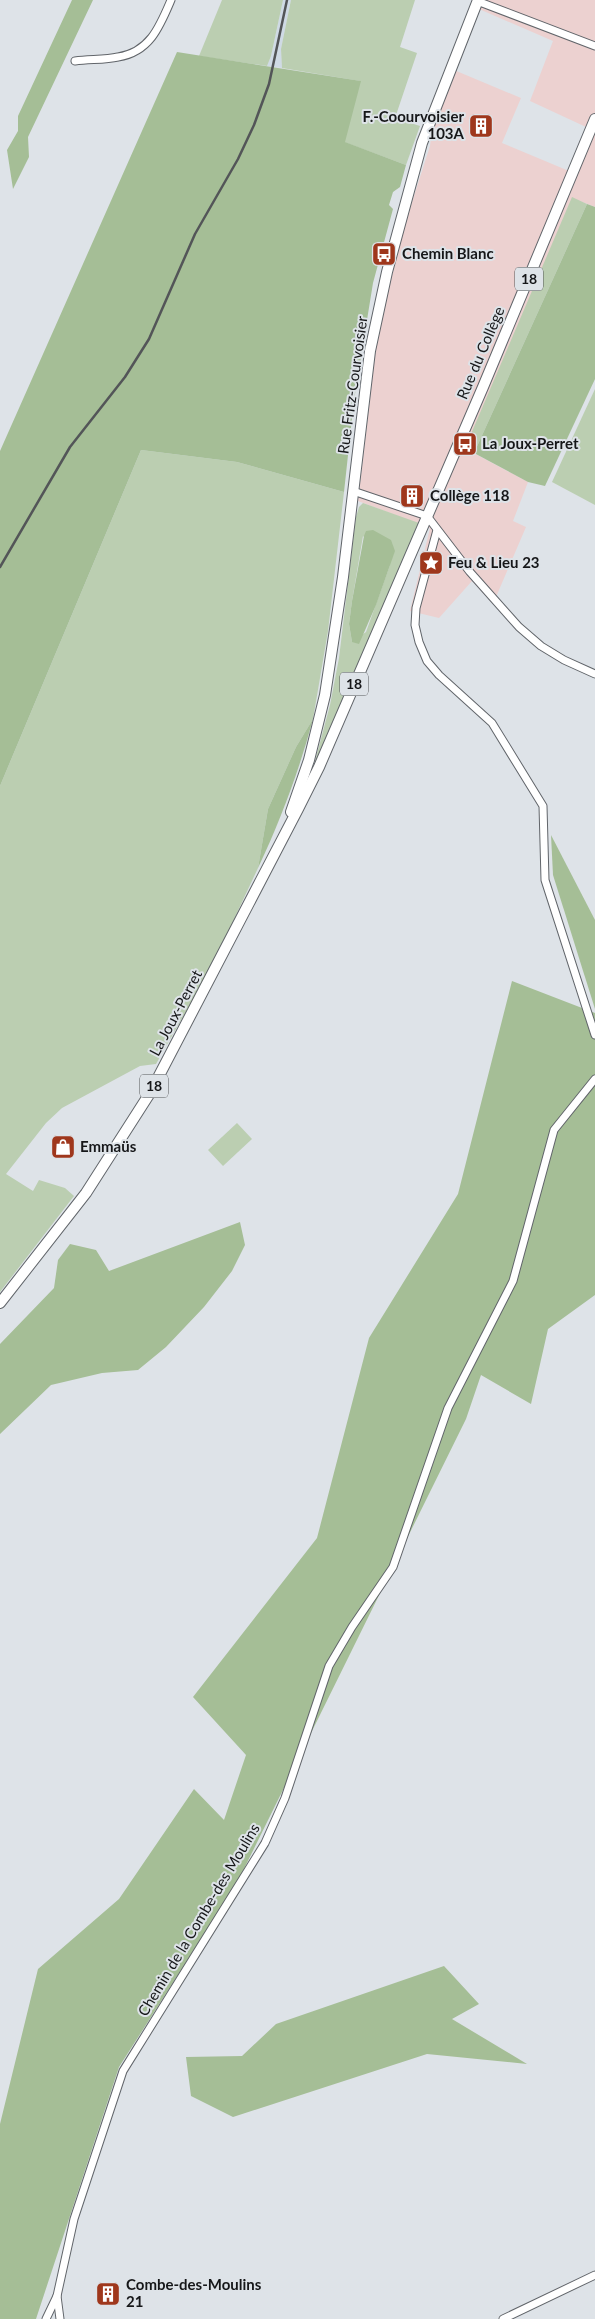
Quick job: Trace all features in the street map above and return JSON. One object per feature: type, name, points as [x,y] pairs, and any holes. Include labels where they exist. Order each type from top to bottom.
[{"type":"main road","name":"Rue Fritz-Courvoisier","points":[[353,491],[370,352],[403,208],[422,143],[478,0]]},
{"type":"main road","name":"Rue du Collège","points":[[426,516],[534,266],[595,118]]},
{"type":"main road","name":"La Joux-Perret","points":[[276,850],[309,760],[325,695],[353,491]]},
{"type":"main road","name":"La Joux-Perret","points":[[0,1303],[62,1225],[125,1134],[170,1058],[319,767],[426,516]]},
{"type":"street","points":[[75,61],[116,58],[133,54],[143,47],[155,34],[172,0]]},
{"type":"street","points":[[478,0],[595,46]]},
{"type":"street","points":[[353,491],[426,516],[476,580],[519,627],[541,646],[564,660],[595,674]]},
{"type":"street","points":[[437,530],[416,608],[415,625],[419,642],[427,661],[439,675],[492,723],[543,806],[545,880],[595,1035]]},
{"type":"street","name":"Chemin de la Combe-des Moulins","points":[[60,2319],[57,2296],[74,2219],[123,2071],[265,1843],[285,1798],[329,1666],[352,1627],[393,1567],[448,1408],[513,1281],[554,1130],[595,1080]]},
{"type":"street","points":[[503,2319],[595,2275]]},
{"type":"street","points":[[46,2319],[57,2296]]},
{"type":"shaded area","points":[[283,0],[291,0],[281,49],[282,68],[267,66],[271,56]]},
{"type":"shaded area","points":[[482,0],[595,0],[595,207],[572,198],[466,449],[528,482],[513,521],[526,527],[493,604],[472,581],[439,618],[410,611],[430,528],[358,501],[377,338],[404,227],[430,146],[432,130],[454,70],[521,98],[502,143],[569,171],[586,127],[530,101],[553,41],[479,9]]},
{"type":"green space","points":[[72,0],[93,0],[28,137],[29,157],[13,189],[7,150],[18,131],[18,116]]},
{"type":"green space","points":[[222,0],[283,0],[271,56],[267,66],[199,56]]},
{"type":"green space","points":[[291,0],[415,0],[400,47],[417,53],[395,118],[420,126],[406,165],[344,142],[360,81],[282,68],[281,49]]},
{"type":"green space","points":[[177,52],[361,81],[345,142],[406,165],[400,187],[393,192],[389,205],[393,209],[373,283],[354,400],[344,492],[237,462],[141,450],[0,786],[0,451]]},
{"type":"green space","points":[[572,197],[587,204],[474,453],[465,448]]},
{"type":"green space","points":[[587,204],[595,207],[595,379],[545,486],[528,482],[474,453]]},
{"type":"green space","points":[[595,389],[595,505],[552,482]]},
{"type":"green space","points":[[141,450],[237,462],[344,492],[328,631],[313,719],[296,747],[268,809],[258,868],[213,964],[156,1064],[140,1066],[62,1108],[46,1123],[6,1174],[33,1191],[39,1180],[65,1188],[74,1196],[0,1292],[0,786]]},
{"type":"green space","points":[[363,503],[419,523],[314,765],[330,705],[339,658],[356,517],[359,507]],"holes":[[[363,536],[390,565],[366,632],[352,642],[349,624]]]},
{"type":"green space","points":[[373,530],[391,540],[395,551],[376,605],[359,644],[352,642],[349,624],[364,536],[366,531]]},
{"type":"green space","points":[[313,719],[289,795],[258,868],[268,809],[296,747]]},
{"type":"green space","points":[[551,835],[595,920],[595,1009],[553,875]]},
{"type":"green space","points":[[512,981],[595,1013],[595,1295],[548,1329],[531,1404],[481,1375],[466,1419],[238,1881],[119,2067],[36,2319],[0,2319],[0,2124],[38,1969],[119,1899],[194,1789],[224,1820],[246,1755],[193,1697],[317,1538],[369,1338],[458,1194]]},
{"type":"green space","points":[[237,1123],[252,1139],[223,1166],[208,1150]]},
{"type":"green space","points":[[240,1222],[245,1245],[232,1271],[204,1307],[166,1347],[138,1370],[102,1373],[51,1385],[0,1434],[0,1344],[54,1288],[58,1260],[70,1244],[96,1250],[109,1271]]},
{"type":"green space","points":[[444,1966],[479,2004],[452,2019],[527,2064],[427,2054],[233,2117],[191,2096],[186,2057],[242,2056],[276,2024]]},
{"type":"railway","points":[[0,567],[70,447],[125,377],[149,339],[195,234],[238,159],[254,125],[269,84],[287,0]]},
{"type":"place","name":"F.-Coourvoisier 103A","points":[[481,126]]},
{"type":"place","name":"Chemin Blanc","points":[[384,254]]},
{"type":"place","name":"La Joux-Perret","points":[[465,444]]},
{"type":"place","name":"Collège 118","points":[[412,496]]},
{"type":"place","name":"Feu & Lieu 23","points":[[431,563]]},
{"type":"place","name":"Emmaüs","points":[[63,1147]]},
{"type":"place","name":"Combe-des-Moulins 21","points":[[108,2294]]}]
